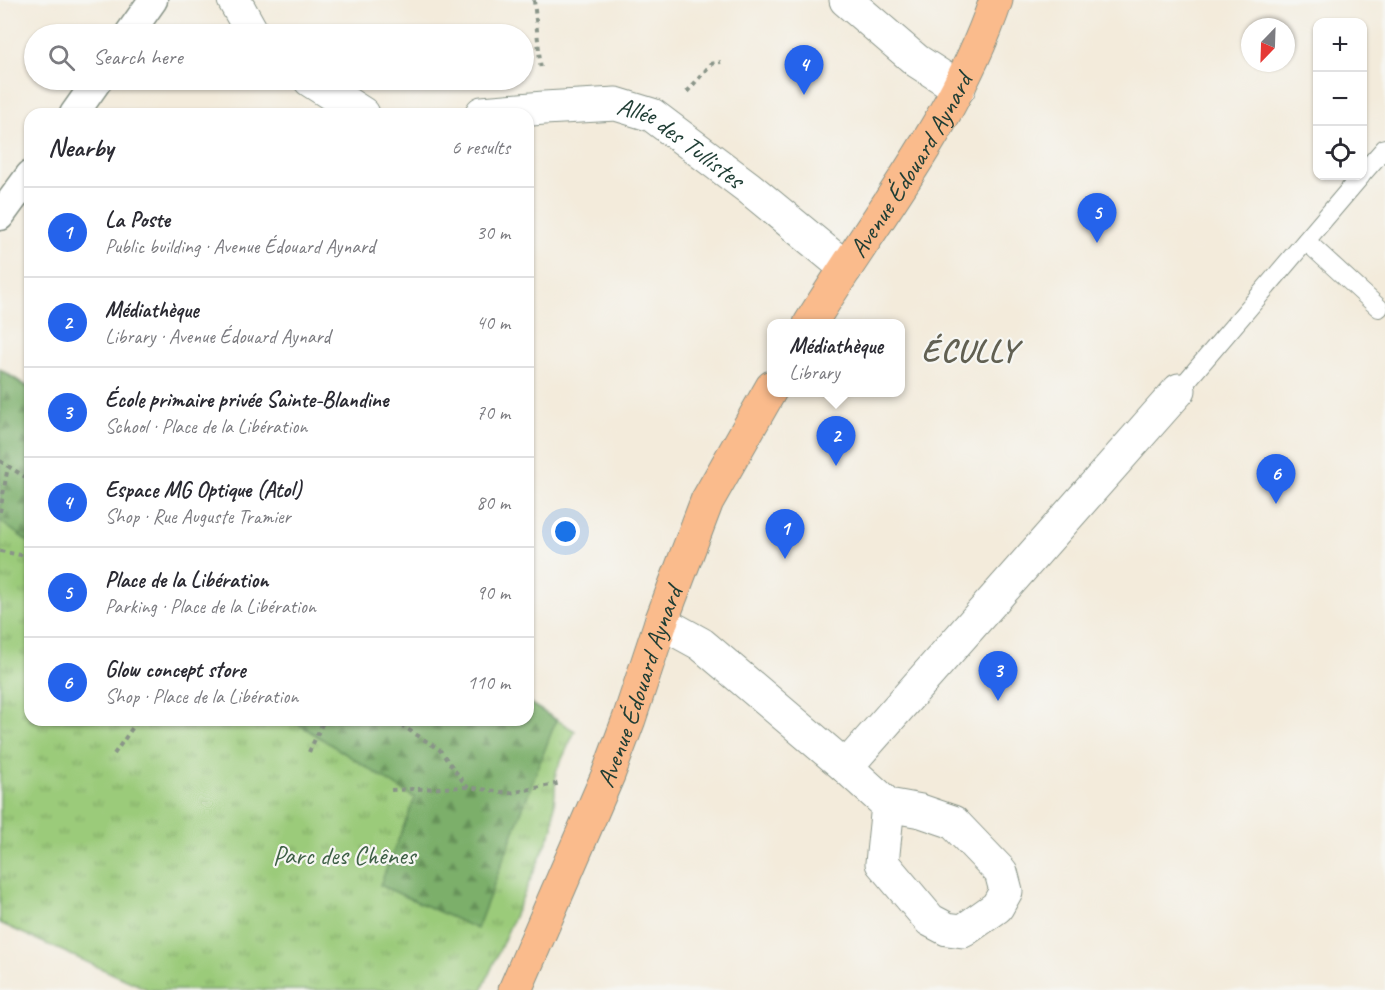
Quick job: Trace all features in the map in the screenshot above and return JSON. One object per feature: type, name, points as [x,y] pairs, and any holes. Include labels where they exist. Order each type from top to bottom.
[{"type":"main road","name":"Avenue Édouard Aynard","points":[[813,319],[959,88],[996,0]]},
{"type":"main road","name":"Avenue Édouard Aynard","points":[[515,990],[608,775],[707,501],[767,394]]},
{"type":"street","points":[[136,24],[153,0]]},
{"type":"street","points":[[234,0],[247,24]]},
{"type":"street","points":[[846,0],[917,61],[959,88]]},
{"type":"street","points":[[78,108],[91,90]]},
{"type":"street","points":[[326,90],[354,108]]},
{"type":"street","name":"Allée des Tullistes","points":[[534,109],[616,104],[651,115],[749,188],[846,268]]},
{"type":"street","points":[[0,216],[24,183]]},
{"type":"street","points":[[846,767],[1179,390]]},
{"type":"street","points":[[662,622],[701,644],[888,805]]},
{"type":"lane","points":[[1367,169],[1385,148]]},
{"type":"lane","points":[[1179,390],[1358,180]]},
{"type":"lane","points":[[1306,241],[1379,308]]},
{"type":"path","points":[[534,0],[542,75]]},
{"type":"path","points":[[681,99],[711,64],[721,62]]},
{"type":"path","points":[[0,461],[24,476]]},
{"type":"path","points":[[0,512],[8,466]]},
{"type":"path","points":[[0,551],[24,555]]},
{"type":"path","points":[[114,754],[134,726]]},
{"type":"path","points":[[309,752],[321,726]]},
{"type":"path","points":[[403,726],[439,749],[467,787]]},
{"type":"path","points":[[390,790],[467,787],[510,793],[563,783]]},
{"type":"green space","name":"Parc des Chênes","points":[[0,369],[24,384],[24,726],[534,726],[534,706],[575,731],[556,772],[553,828],[482,990],[149,990],[0,923]]},
{"type":"green space","points":[[0,370],[24,385],[24,539],[0,521]]},
{"type":"green space","points":[[534,706],[556,720],[477,929],[380,885],[415,798],[301,726],[534,726]]},
{"type":"place","name":"Espace MG Optique (Atol)","points":[[804,95]]},
{"type":"place","name":"Place de la Libération","points":[[1097,243]]},
{"type":"place","name":"Médiathèque","points":[[836,466]]},
{"type":"place","name":"Glow concept store","points":[[1276,504]]},
{"type":"place","name":"La Poste","points":[[785,559]]},
{"type":"place","name":"École primaire privée Sainte-Blandine","points":[[998,701]]},
{"type":"district","name":"ÉCULLY","points":[[970,350]]}]
